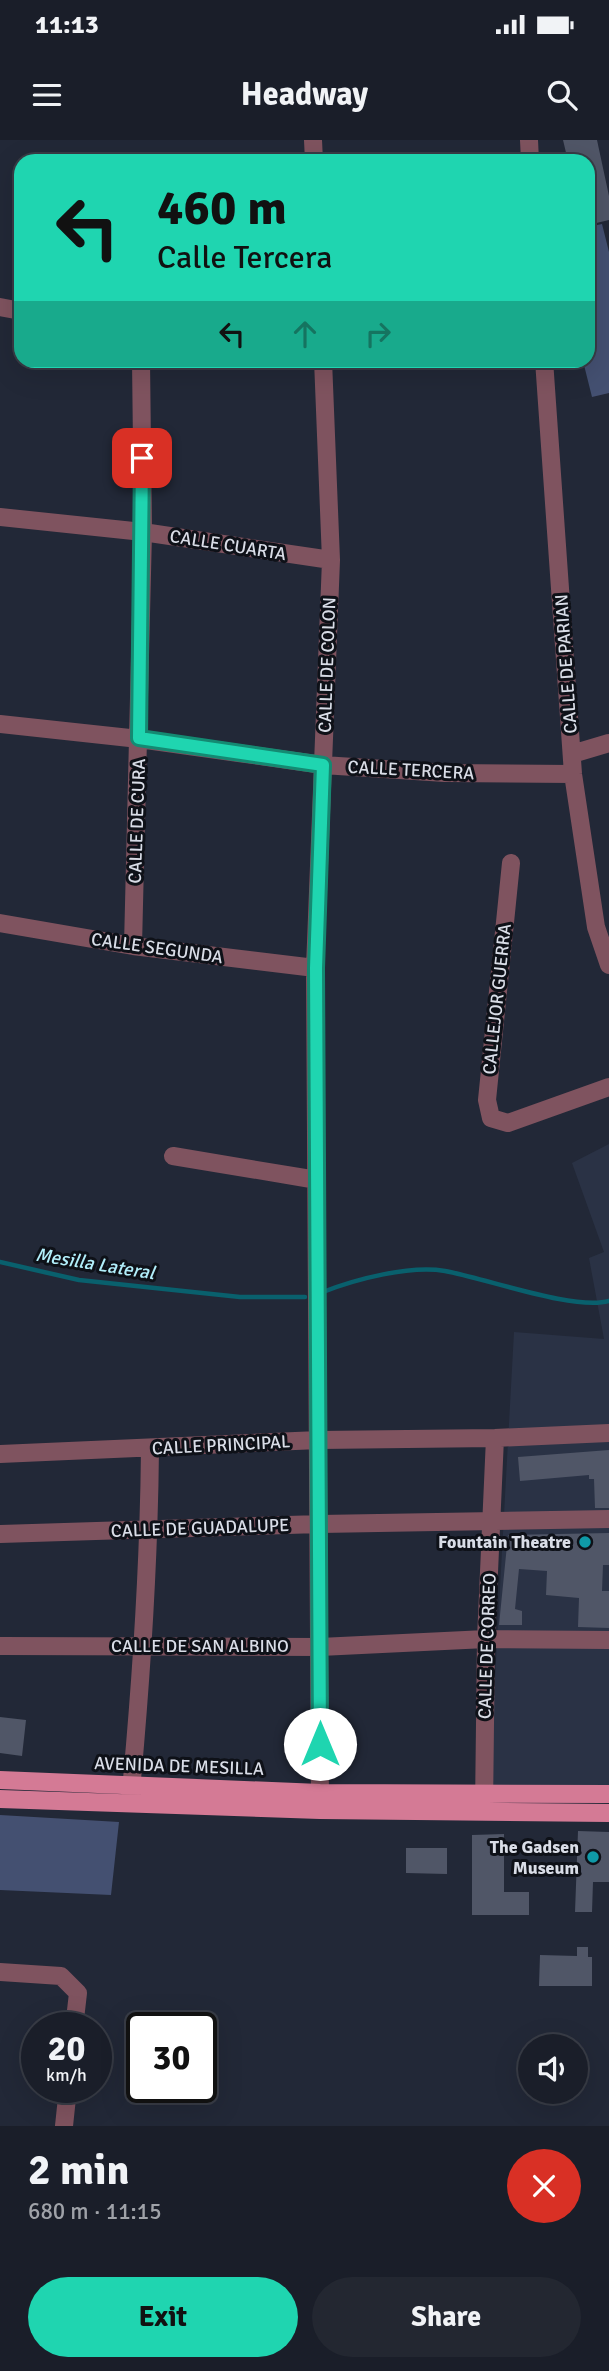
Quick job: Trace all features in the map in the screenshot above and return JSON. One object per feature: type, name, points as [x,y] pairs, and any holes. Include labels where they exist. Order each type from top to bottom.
[{"type":"main road","name":"AVENIDA DE MESILLA","points":[[0,1780],[131,1785],[484,1813],[609,1813]]},
{"type":"main road","name":"AVENIDA DE MESILLA","points":[[0,1799],[130,1804],[320,1801],[484,1794],[609,1794]]},
{"type":"street","name":"CALLE DE CURA","points":[[133,946],[143,532],[141,368]]},
{"type":"street","name":"CALLE DE COLON","points":[[320,1801],[316,968],[331,560],[323,368]]},
{"type":"street","name":"CALLE DE PARIAN","points":[[545,368],[573,774],[596,927],[609,965]]},
{"type":"street","name":"CALLE CUARTA","points":[[0,517],[143,532],[331,560]]},
{"type":"street","name":"CALLE TERCERA","points":[[0,724],[139,738],[323,765],[445,773],[573,774]]},
{"type":"street","points":[[572,754],[609,743]]},
{"type":"street","name":"CALLEJOR GUERRA","points":[[510,863],[487,1100],[491,1118],[508,1123],[609,1087]]},
{"type":"street","name":"CALLE SEGUNDA","points":[[0,923],[133,946],[316,968]]},
{"type":"street","points":[[173,1156],[317,1180]]},
{"type":"street","name":"CALLE PRINCIPAL","points":[[0,1454],[319,1440],[495,1438],[609,1433]]},
{"type":"street","name":"CALLE DE CORREO","points":[[484,1813],[486,1639],[495,1438]]},
{"type":"street","points":[[130,1804],[143,1646],[150,1448]]},
{"type":"street","name":"CALLE DE GUADALUPE","points":[[0,1534],[320,1524],[609,1519]]},
{"type":"street","name":"CALLE DE SAN ALBINO","points":[[0,1646],[320,1647],[486,1639],[609,1640]]},
{"type":"street","points":[[0,1972],[61,1976],[78,1993],[76,2012]]},
{"type":"street","points":[[64,2126],[66,2103]]},
{"type":"shaded area","points":[[602,224],[609,252],[609,393],[592,397],[585,368],[595,368],[595,226]]},
{"type":"shaded area","points":[[609,1144],[609,1790],[489,1789],[514,1332],[604,1339],[589,1258],[604,1252],[572,1163]]},
{"type":"shaded area","points":[[0,1815],[119,1822],[111,1895],[0,1890]]},
{"type":"building","points":[[563,140],[597,140],[609,196],[609,220],[595,223],[595,154],[566,154]]},
{"type":"building","points":[[609,1450],[609,1508],[595,1508],[594,1479],[589,1479],[589,1475],[520,1481],[518,1457]]},
{"type":"building","points":[[609,1533],[609,1565],[603,1565],[602,1591],[609,1591],[609,1628],[578,1627],[579,1598],[546,1595],[547,1571],[519,1569],[515,1609],[522,1611],[522,1625],[499,1625],[508,1535]]},
{"type":"building","points":[[0,1717],[26,1720],[22,1756],[0,1753]]},
{"type":"building","name":"The Gadsen Museum","points":[[578,1831],[609,1832],[609,1882],[593,1882],[592,1912],[575,1912]]},
{"type":"building","points":[[504,1834],[504,1892],[529,1892],[529,1915],[472,1915],[472,1835]]},
{"type":"building","points":[[406,1848],[447,1848],[447,1874],[406,1873]]},
{"type":"building","points":[[577,1947],[588,1947],[588,1957],[592,1957],[592,1986],[539,1986],[540,1955],[577,1956]]},
{"type":"waterway","name":"Mesilla Lateral","points":[[0,1262],[79,1280],[240,1297],[305,1297]]},
{"type":"waterway","points":[[323,1292],[383,1274],[431,1270],[574,1302],[609,1301]]},
{"type":"place","name":"Fountain Theatre","points":[[585,1542]]},
{"type":"place","name":"The Gadsen Museum","points":[[593,1857]]},
{"type":"route","points":[[142,458],[139,738],[323,765],[316,968],[320,1744]]}]
